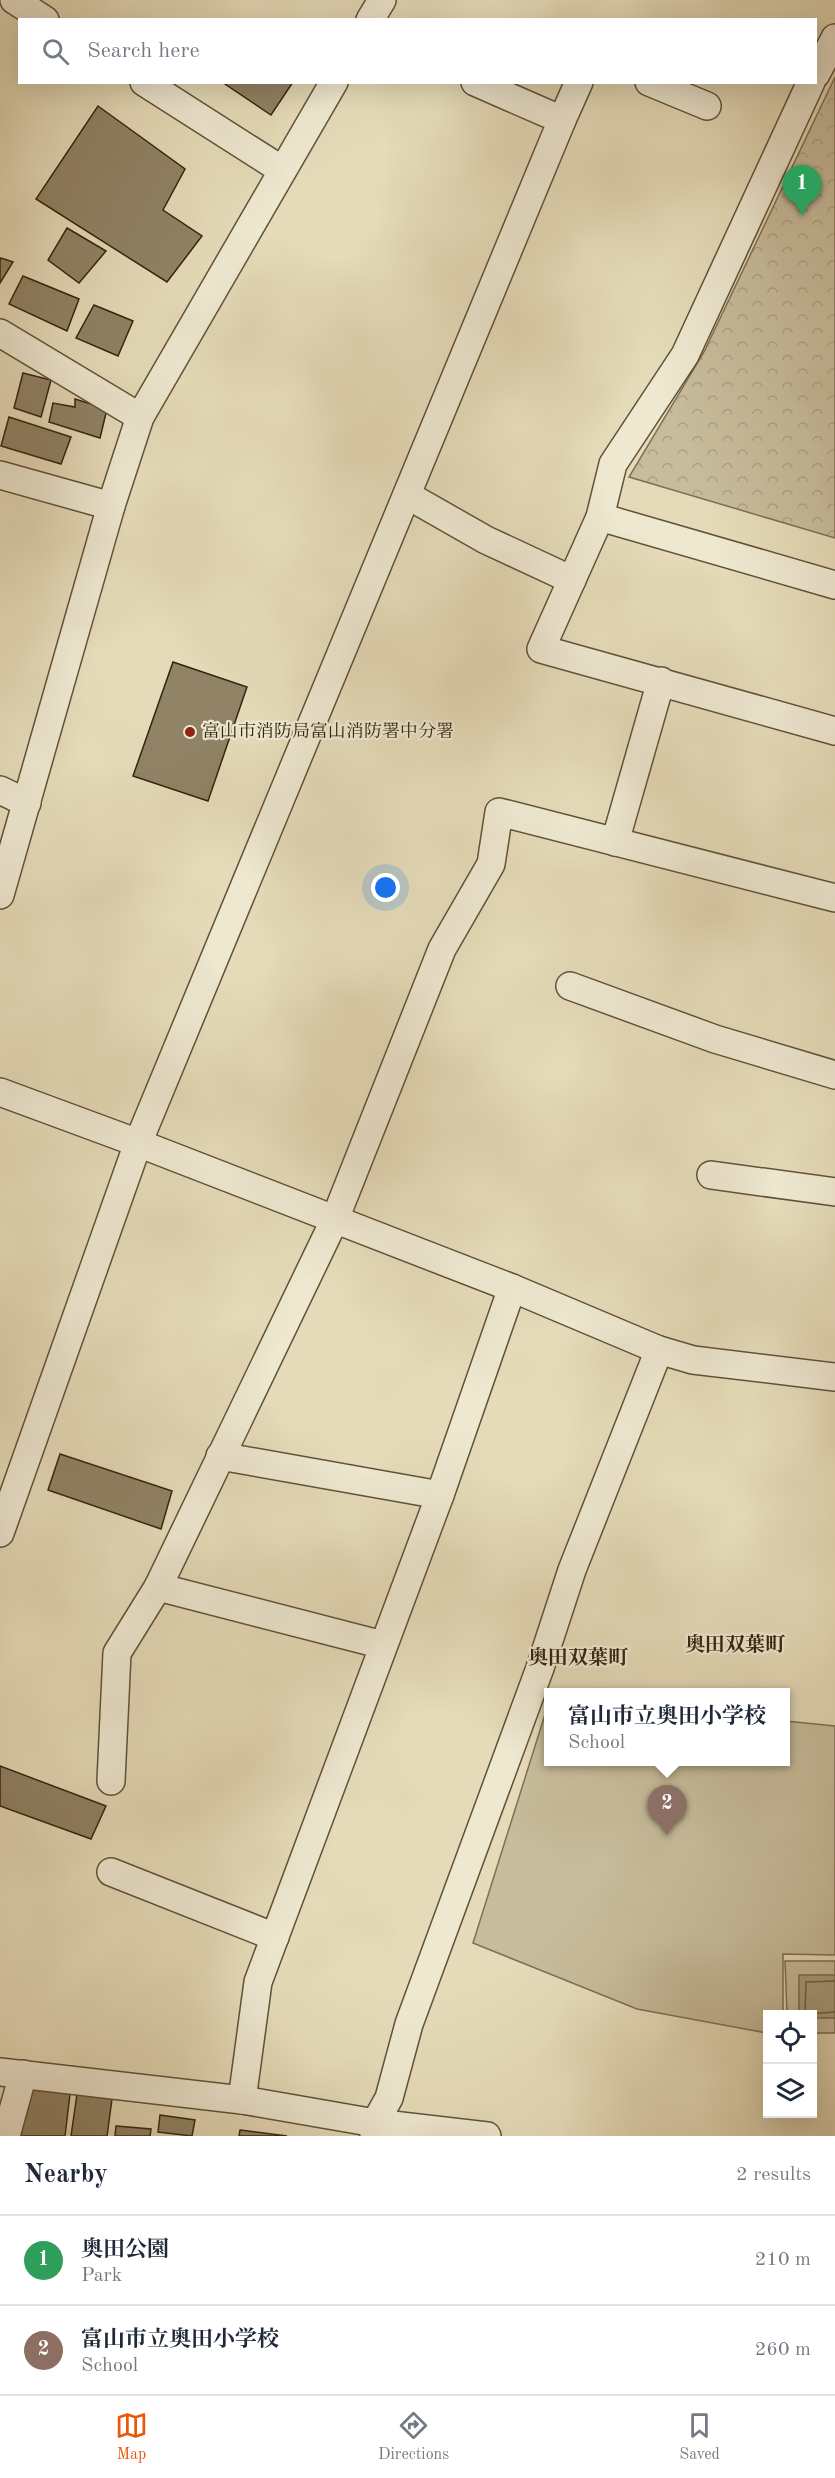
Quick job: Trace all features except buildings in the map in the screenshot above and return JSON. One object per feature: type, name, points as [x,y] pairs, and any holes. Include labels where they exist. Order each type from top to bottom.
[{"type":"street","points":[[14,0],[42,18]]},
{"type":"street","points":[[371,18],[382,0]]},
{"type":"street","points":[[817,72],[835,38]]},
{"type":"street","points":[[147,84],[282,170]]},
{"type":"street","points":[[0,895],[111,506],[140,417],[332,84]]},
{"type":"street","points":[[480,84],[561,120]]},
{"type":"street","points":[[0,1533],[138,1143],[561,120],[578,84]]},
{"type":"street","points":[[654,84],[707,106]]},
{"type":"street","points":[[810,84],[685,355],[613,464],[600,517],[542,649],[835,731]]},
{"type":"street","points":[[0,333],[140,417]]},
{"type":"street","points":[[0,475],[111,506]]},
{"type":"street","points":[[407,495],[486,540],[572,580]]},
{"type":"street","points":[[600,517],[835,585]]},
{"type":"street","points":[[615,842],[660,681]]},
{"type":"street","points":[[0,790],[27,803]]},
{"type":"street","points":[[111,1781],[117,1653],[158,1587],[334,1219],[442,949],[491,864],[499,812],[835,898]]},
{"type":"street","points":[[570,986],[715,1039],[835,1075]]},
{"type":"street","points":[[0,1092],[512,1288],[659,1350],[693,1360],[835,1377]]},
{"type":"street","points":[[711,1175],[835,1192]]},
{"type":"street","points":[[242,2100],[258,1982],[440,1495],[512,1288]]},
{"type":"street","points":[[375,2129],[389,2098],[409,2025],[540,1668],[572,1570],[659,1350]]},
{"type":"street","points":[[220,1456],[440,1495]]},
{"type":"street","points":[[158,1587],[383,1645]]},
{"type":"street","points":[[111,1872],[275,1937]]},
{"type":"street","points":[[6,2136],[11,2073],[242,2100],[375,2129],[487,2136]]},
{"type":"green space","points":[[835,77],[835,538],[629,477],[704,352]]},
{"type":"green space","points":[[544,1718],[544,1766],[790,1766],[790,1721],[835,1726],[835,1955],[783,1954],[783,2010],[763,2010],[763,2032],[637,2009],[473,1943]]},
{"type":"green space","points":[[785,1961],[835,1961],[835,2033],[817,2033],[817,2010],[787,2010]]},
{"type":"water","points":[[799,1975],[835,1975],[835,2018],[817,2018],[817,2010],[799,2010]]},
{"type":"place","name":"奥田公園","points":[[802,215]]},
{"type":"place","name":"富山市消防局富山消防署中分署","points":[[190,732]]},
{"type":"place","name":"富山市立奥田小学校","points":[[667,1835]]},
{"type":"district","name":"奥田双葉町","points":[[735,1646]]},
{"type":"district","name":"奥田双葉町","points":[[578,1659]]}]
